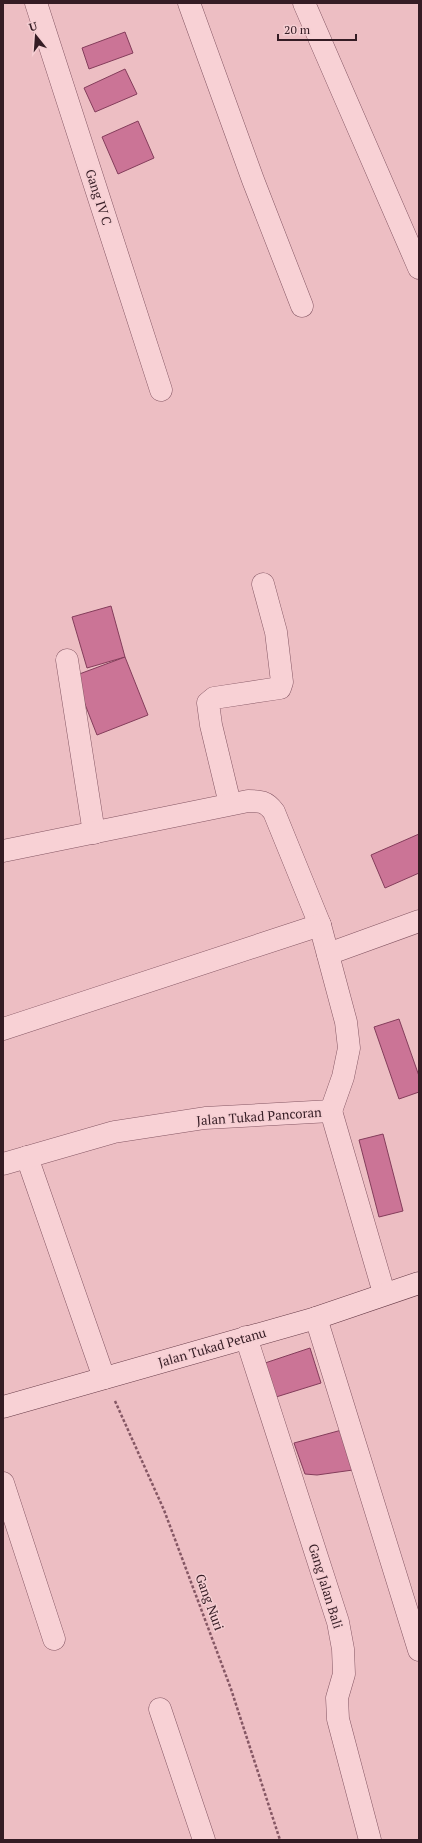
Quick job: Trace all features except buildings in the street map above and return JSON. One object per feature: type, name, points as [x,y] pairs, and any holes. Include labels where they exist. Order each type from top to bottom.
[{"type":"street","name":"Gang IV C","points":[[36,3],[161,390]]},
{"type":"street","points":[[189,3],[253,180],[302,306]]},
{"type":"street","points":[[304,3],[419,268]]},
{"type":"street","points":[[230,804],[211,725],[208,703],[214,698],[280,688],[282,682],[276,632],[263,584]]},
{"type":"street","points":[[67,660],[94,833]]},
{"type":"street","points":[[3,851],[230,804],[248,801],[264,802],[269,805],[274,812],[320,925],[346,1022],[349,1048],[343,1077],[331,1111]]},
{"type":"street","points":[[328,954],[419,921]]},
{"type":"street","points":[[3,1029],[320,925]]},
{"type":"street","name":"Jalan Tukad Pancoran","points":[[3,1164],[129,1129],[205,1118],[331,1111],[384,1293]]},
{"type":"street","points":[[27,1157],[104,1378]]},
{"type":"street","name":"Jalan Tukad Petanu","points":[[3,1407],[316,1318],[384,1293],[419,1283]]},
{"type":"street","points":[[316,1318],[419,1650]]},
{"type":"street","name":"Gang Jalan Bali","points":[[246,1337],[338,1622],[343,1648],[344,1674],[337,1698],[338,1719],[370,1840]]},
{"type":"street","points":[[3,1483],[54,1639]]},
{"type":"street","points":[[160,1709],[204,1840]]},
{"type":"path","name":"Gang Nuri","points":[[104,1378],[164,1510],[231,1689],[280,1840]]}]
